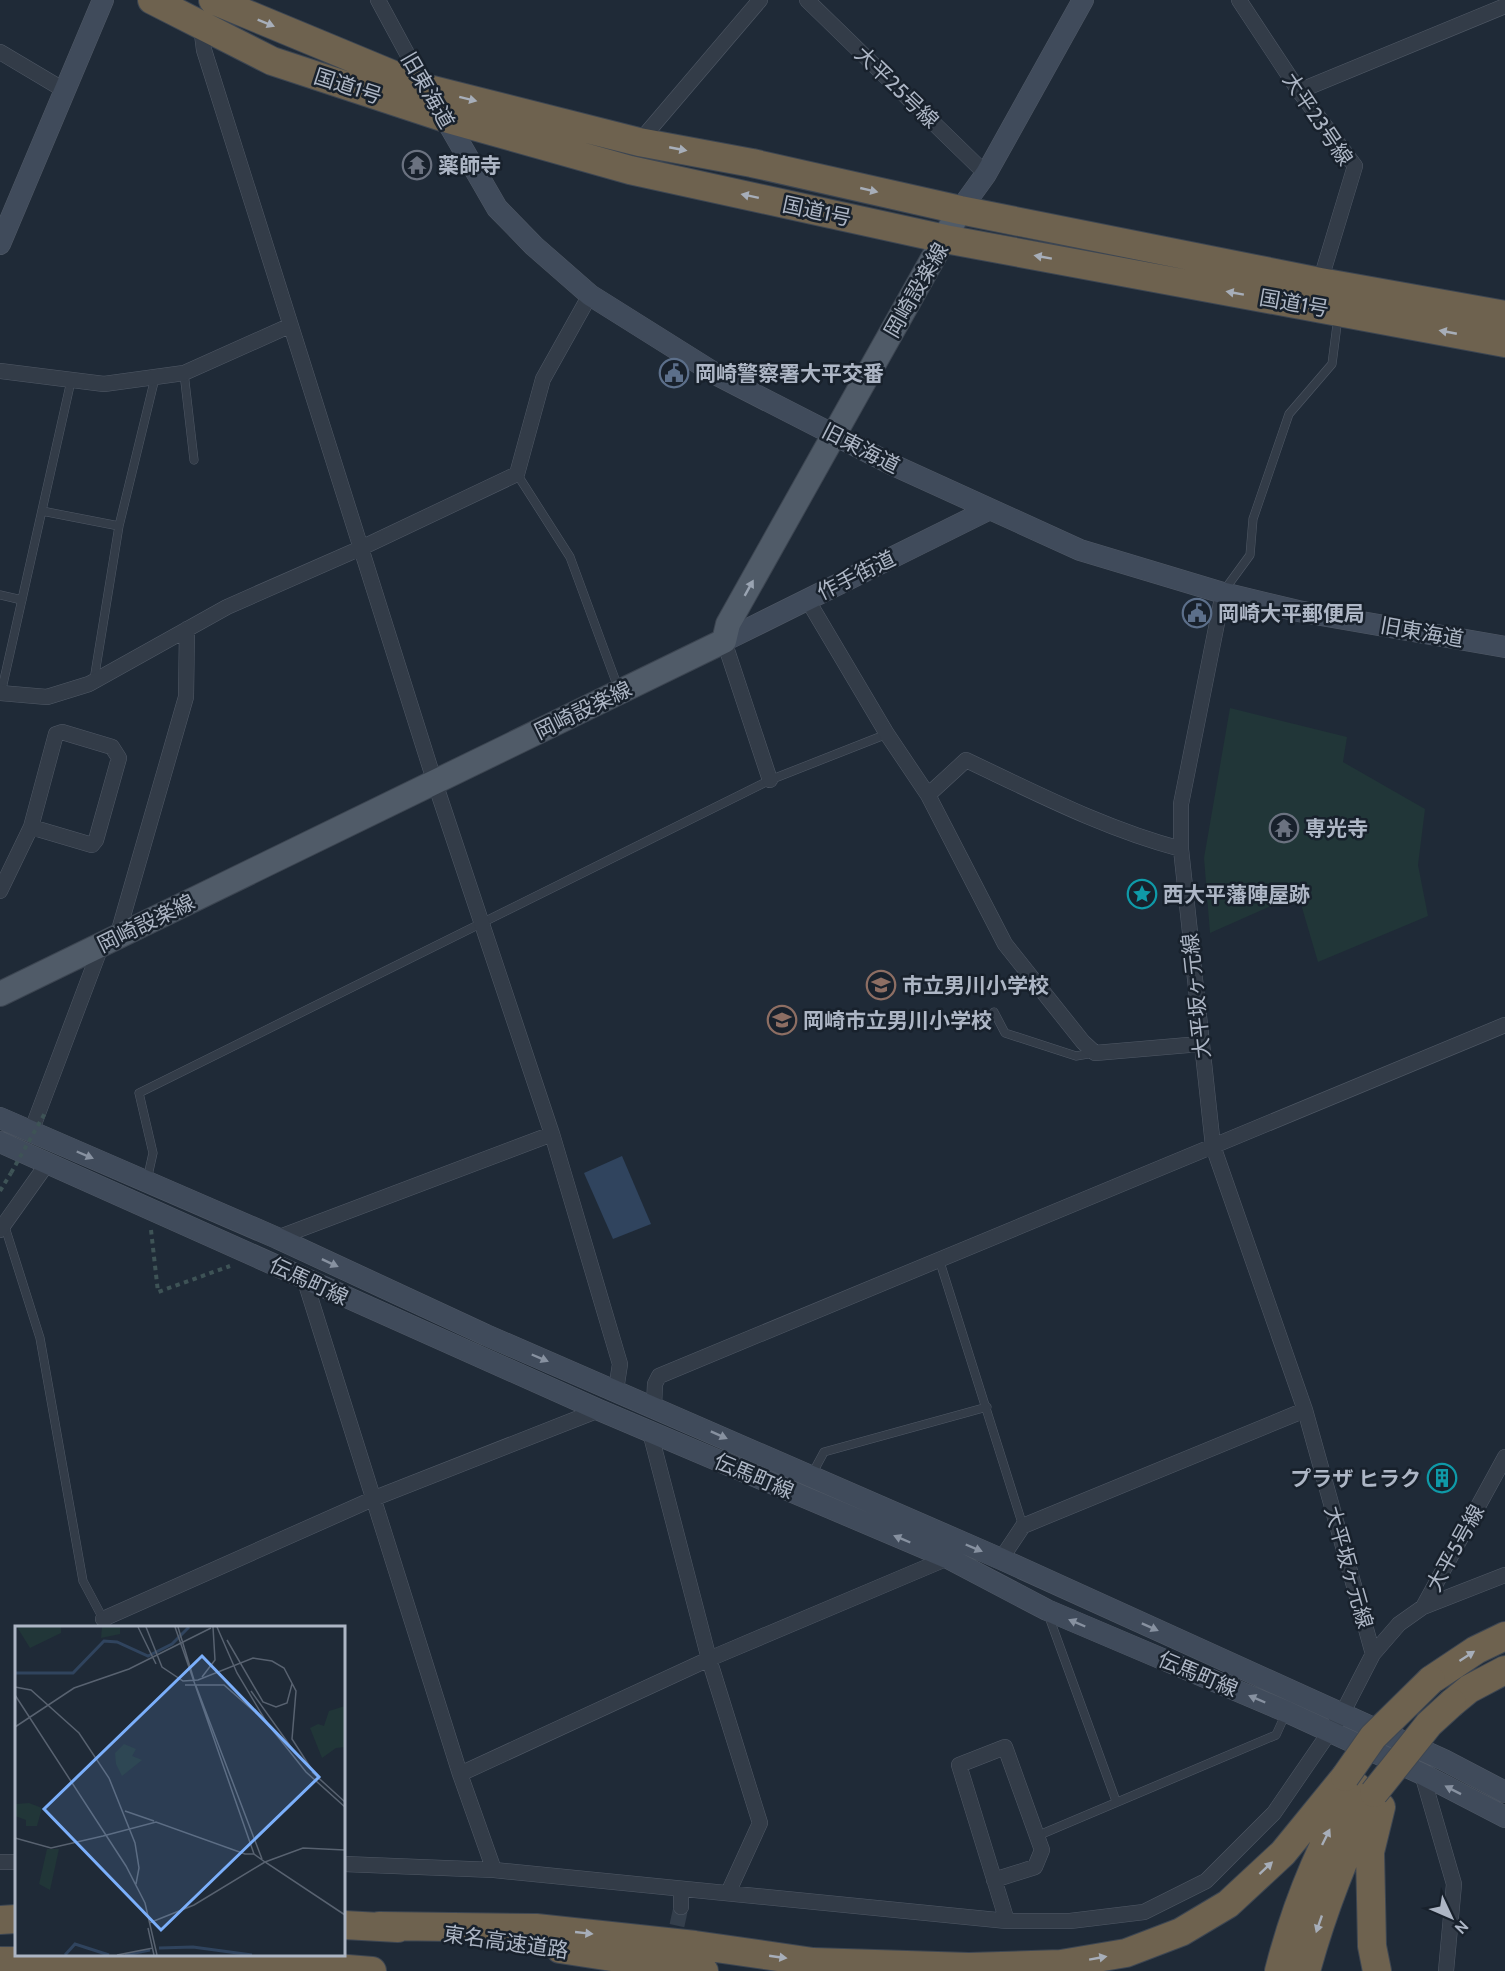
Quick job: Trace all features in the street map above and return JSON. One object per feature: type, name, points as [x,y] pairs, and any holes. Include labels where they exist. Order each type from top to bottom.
[{"type":"highway","name":"国道1号","points":[[152,0],[272,61],[445,117],[630,170],[945,239],[1505,343]]},
{"type":"highway","name":"国道1号","points":[[213,0],[425,88],[639,142],[752,163],[960,210],[1320,282],[1505,315]]},
{"type":"highway","points":[[1306,1971],[1318,1926],[1345,1853],[1380,1744],[1431,1680],[1476,1650],[1505,1635]]},
{"type":"highway","points":[[379,1926],[536,1928],[695,1945],[813,1962],[969,1967],[1061,1964],[1126,1953],[1181,1932],[1228,1904],[1283,1853],[1365,1788],[1415,1763],[1429,1724],[1469,1689],[1505,1670]]},
{"type":"highway","points":[[1279,1971],[1287,1940],[1326,1836],[1365,1788]]},
{"type":"highway","points":[[1365,1788],[1370,1852],[1372,1946],[1377,1971]]},
{"type":"highway","points":[[0,1920],[15,1919]]},
{"type":"highway","name":"東名高速道路","points":[[345,1925],[379,1926],[501,1940],[704,1971]]},
{"type":"highway","points":[[57,1960],[166,1971]]},
{"type":"highway","points":[[0,1961],[262,1962],[372,1971]]},
{"type":"main road","name":"岡崎設楽線","points":[[0,994],[724,641],[729,624],[960,210]]},
{"type":"street","points":[[0,244],[103,0]]},
{"type":"street","name":"旧東海道","points":[[378,0],[425,88],[445,117],[496,208],[534,246],[590,295],[718,376],[988,510],[1080,550],[1222,593],[1298,611],[1505,647]]},
{"type":"street","points":[[639,142],[760,0]]},
{"type":"street","name":"大平25号線","points":[[807,0],[986,174]]},
{"type":"street","points":[[960,210],[986,174],[1083,0]]},
{"type":"street","name":"大平23号線","points":[[1239,0],[1299,91],[1355,166],[1320,282]]},
{"type":"street","points":[[1299,91],[1505,6]]},
{"type":"street","points":[[201,26],[204,50],[289,326],[435,783],[552,1134],[620,1364],[616,1390]]},
{"type":"street","points":[[0,52],[64,90]]},
{"type":"street","points":[[0,693],[47,697],[94,681],[227,607],[361,548],[517,474],[543,379],[590,295]]},
{"type":"street","points":[[0,371],[104,384],[155,378],[184,373],[289,326]]},
{"type":"street","name":"作手街道","points":[[724,641],[988,510]]},
{"type":"street","name":"大平坂ヶ元線","points":[[1222,593],[1181,804],[1181,849],[1200,1044],[1213,1146],[1305,1410],[1373,1654]]},
{"type":"street","points":[[807,599],[887,734],[928,795],[1005,944],[1083,1042],[1095,1053],[1200,1044]]},
{"type":"street","points":[[32,1132],[110,941],[186,697],[187,629]]},
{"type":"street","points":[[724,641],[770,780]]},
{"type":"street","points":[[0,891],[31,826],[56,734],[62,732],[112,747],[117,751],[118,758],[96,840],[92,844],[31,826]]},
{"type":"street","points":[[928,795],[966,760],[1083,815],[1139,838],[1181,849]]},
{"type":"street","points":[[654,1406],[655,1384],[659,1376],[1505,1025]]},
{"type":"street","name":"伝馬町線","points":[[0,1118],[277,1238],[486,1335],[654,1406],[810,1477],[1001,1559],[1444,1760],[1505,1792]]},
{"type":"street","points":[[277,1238],[552,1134]]},
{"type":"street","name":"伝馬町線","points":[[0,1142],[305,1281],[650,1432],[948,1558],[1047,1610],[1329,1731],[1415,1763],[1505,1817]]},
{"type":"street","points":[[2,1229],[47,1164]]},
{"type":"street","points":[[305,1281],[460,1774],[494,1870]]},
{"type":"street","points":[[105,1623],[375,1498],[599,1410]]},
{"type":"street","points":[[1001,1559],[1023,1526],[1305,1410]]},
{"type":"street","points":[[650,1432],[709,1659],[760,1823],[728,1893]]},
{"type":"street","name":"大平5号線","points":[[1423,1607],[1505,1457]]},
{"type":"street","points":[[460,1774],[709,1659],[948,1558]]},
{"type":"street","points":[[345,1864],[494,1870],[1007,1921],[1070,1921],[1144,1912],[1206,1881],[1274,1813],[1342,1714],[1373,1654],[1399,1624],[1423,1607],[1505,1575]]},
{"type":"street","points":[[994,1880],[1035,1867],[1042,1850],[1005,1748],[958,1765],[994,1880],[1007,1921]]},
{"type":"street","points":[[1415,1763],[1454,1884],[1446,1971]]},
{"type":"street","points":[[681,1890],[681,1907]]},
{"type":"lane","name":"大平坂ヶ元線","points":[[1222,593],[1250,555],[1253,519],[1289,414],[1332,364],[1338,311]]},
{"type":"lane","points":[[184,373],[194,460]]},
{"type":"lane","points":[[94,681],[119,526],[155,378]]},
{"type":"lane","points":[[0,693],[70,381]]},
{"type":"lane","points":[[517,474],[570,557],[620,692]]},
{"type":"lane","points":[[42,511],[119,526]]},
{"type":"lane","points":[[0,595],[22,600]]},
{"type":"lane","points":[[147,1182],[153,1153],[139,1093],[770,780],[887,734]]},
{"type":"lane","points":[[994,1011],[1005,1033],[1076,1056],[1095,1053]]},
{"type":"lane","points":[[2,1229],[40,1338],[83,1581],[105,1623]]},
{"type":"lane","points":[[939,1259],[1023,1526]]},
{"type":"lane","points":[[810,1477],[824,1452],[987,1407]]},
{"type":"lane","points":[[1047,1610],[1116,1802]]},
{"type":"lane","points":[[1037,1836],[1276,1735],[1287,1712]]},
{"type":"path","points":[[0,1191],[45,1113]]},
{"type":"path","points":[[149,1209],[158,1292],[256,1257]]},
{"type":"green space","points":[[1230,708],[1347,737],[1343,762],[1425,809],[1418,865],[1428,916],[1318,962],[1298,894],[1210,933],[1204,858]]},
{"type":"water","points":[[622,1156],[651,1224],[613,1239],[584,1173]]},
{"type":"tunnel","points":[[672,1948],[681,1907]]},
{"type":"place","name":"薬師寺","points":[[417,165]]},
{"type":"place","name":"岡崎警察署大平交番","points":[[674,373]]},
{"type":"place","name":"岡崎大平郵便局","points":[[1197,613]]},
{"type":"place","name":"専光寺","points":[[1284,828]]},
{"type":"place","name":"西大平藩陣屋跡","points":[[1142,894]]},
{"type":"place","name":"市立男川小学校","points":[[881,985]]},
{"type":"place","name":"岡崎市立男川小学校","points":[[782,1020]]},
{"type":"place","name":"プラザ ヒラク","points":[[1442,1478]]}]
